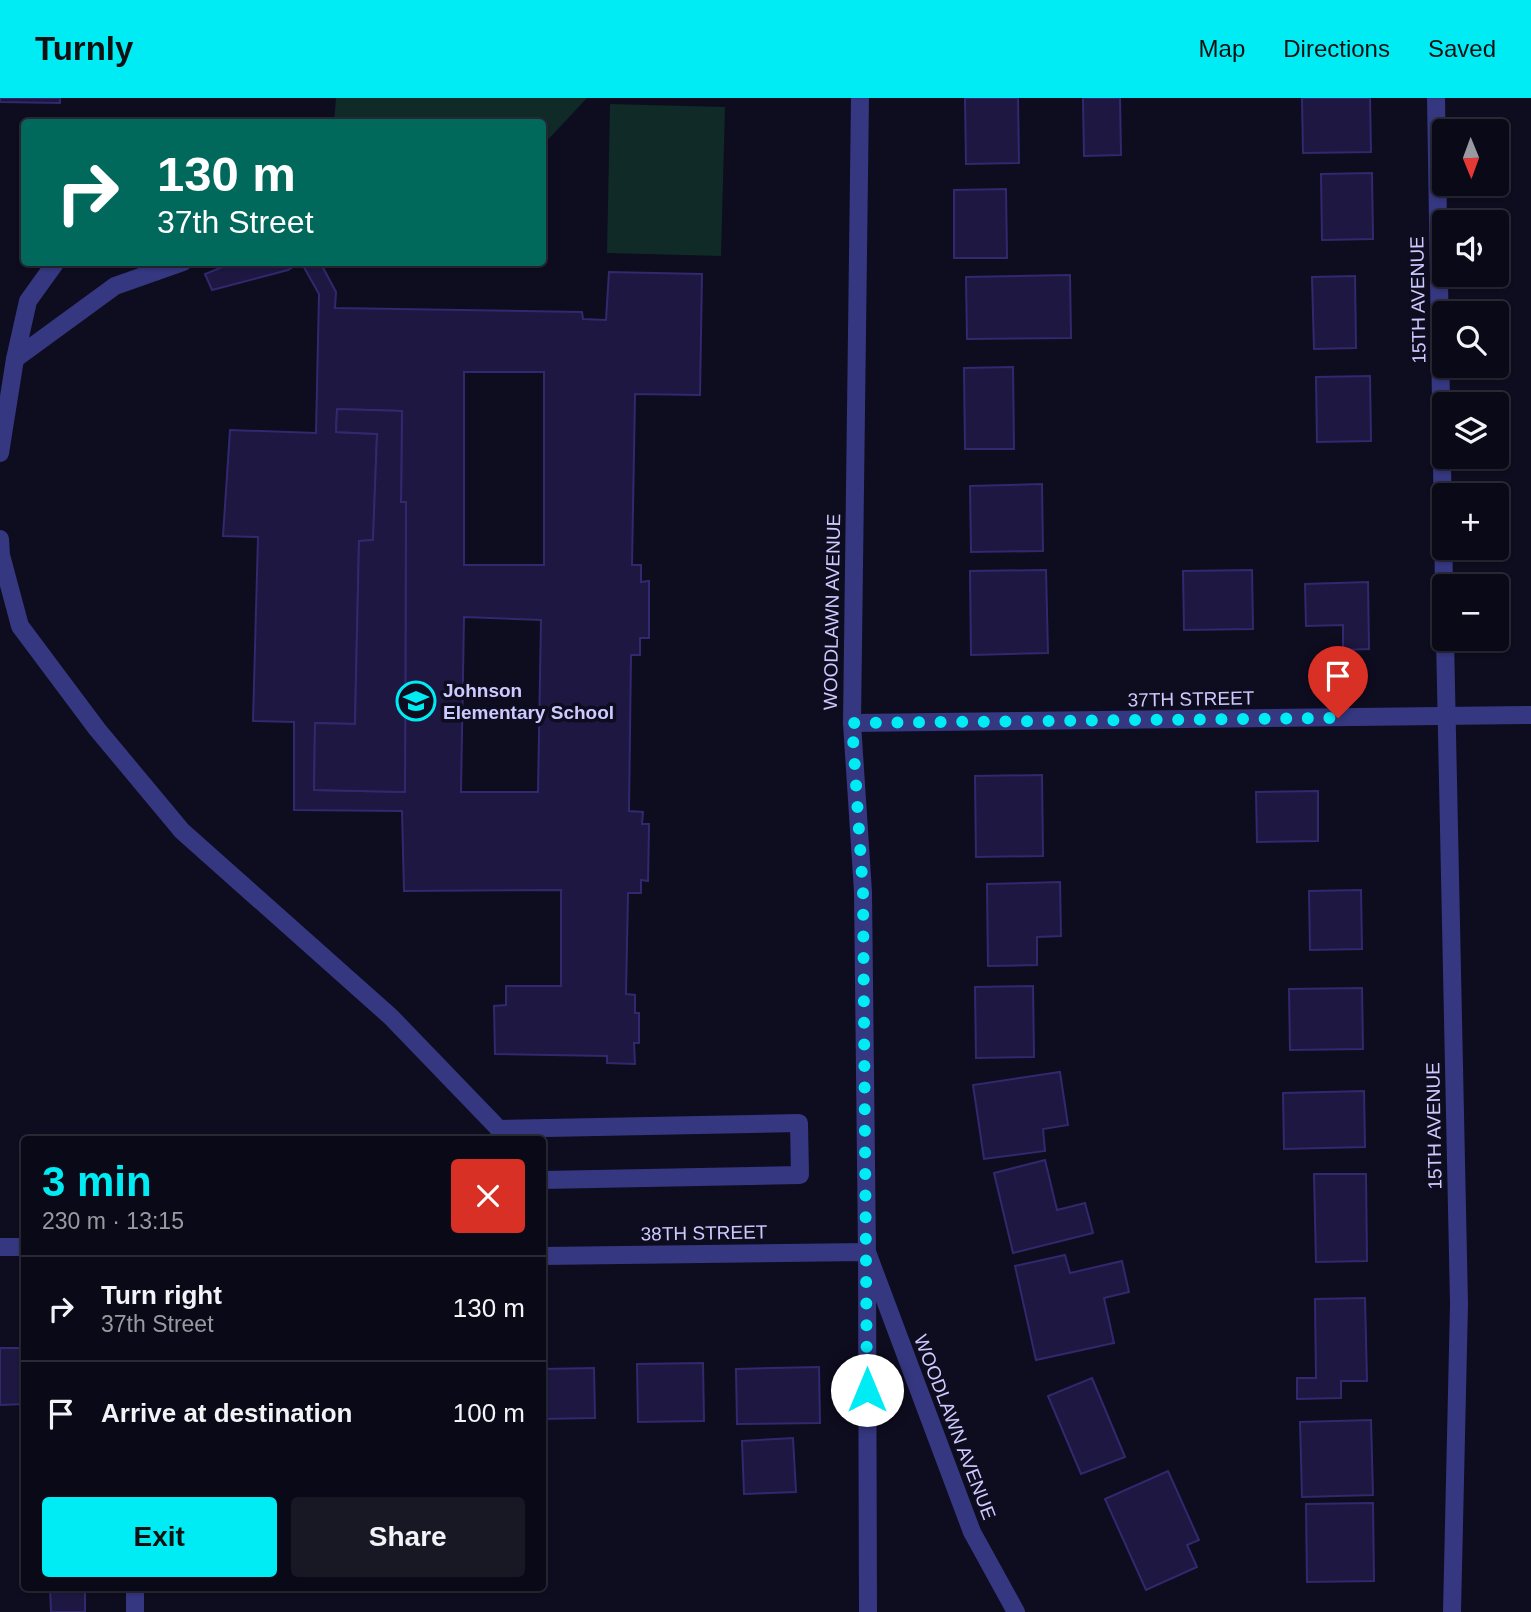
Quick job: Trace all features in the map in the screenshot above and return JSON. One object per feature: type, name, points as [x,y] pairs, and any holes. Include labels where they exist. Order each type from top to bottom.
[{"type":"street","name":"WOODLAWN AVENUE","points":[[860,98],[852,723],[863,892],[868,1612]]},
{"type":"street","name":"15TH AVENUE","points":[[1436,98],[1444,574]]},
{"type":"street","points":[[0,453],[15,359],[28,302],[53,266]]},
{"type":"street","points":[[15,359],[115,286],[172,266]]},
{"type":"street","points":[[0,539],[1,555],[20,626],[97,729],[181,831],[391,1017],[500,1134],[799,1123],[800,1175],[546,1180]]},
{"type":"street","name":"15TH AVENUE","points":[[1445,651],[1459,1304],[1452,1612]]},
{"type":"street","name":"37TH STREET","points":[[852,723],[1531,715]]},
{"type":"street","points":[[0,1248],[21,1247]]},
{"type":"street","name":"WOODLAWN AVENUE","points":[[867,1252],[972,1532],[1016,1612]]},
{"type":"street","name":"38TH STREET","points":[[546,1256],[867,1252]]},
{"type":"street","points":[[135,1591],[135,1612]]},
{"type":"green space","points":[[336,98],[587,98],[546,142],[546,119],[334,119]]},
{"type":"green space","points":[[610,104],[725,107],[721,256],[607,253]]},
{"type":"building","points":[[0,98],[60,98],[60,103],[0,102]]},
{"type":"building","points":[[965,98],[1018,98],[1019,163],[966,164]]},
{"type":"building","points":[[1083,98],[1120,98],[1121,155],[1084,156]]},
{"type":"building","points":[[1302,98],[1370,98],[1371,152],[1303,153]]},
{"type":"building","points":[[1372,173],[1373,239],[1322,240],[1321,174]]},
{"type":"building","points":[[1006,189],[1007,258],[954,258],[954,190]]},
{"type":"building","points":[[225,266],[294,266],[288,270],[212,290],[205,274]]},
{"type":"building","points":[[303,266],[322,266],[336,292],[335,308],[582,312],[583,319],[606,320],[609,272],[702,274],[700,395],[635,394],[632,565],[641,565],[641,582],[649,581],[649,638],[640,638],[640,655],[631,655],[629,811],[643,812],[642,824],[649,824],[648,881],[641,880],[641,893],[628,893],[626,994],[635,995],[635,1013],[639,1013],[639,1043],[634,1043],[635,1064],[607,1063],[607,1056],[495,1054],[494,1006],[506,1005],[506,986],[561,986],[561,890],[404,891],[402,811],[294,810],[294,722],[253,721],[258,537],[223,536],[230,430],[316,433],[319,294]],"holes":[[[464,372],[544,372],[544,565],[464,565]],[[337,409],[402,411],[401,502],[406,502],[405,792],[314,790],[315,723],[355,724],[359,541],[373,540],[377,434],[336,432]],[[464,617],[541,620],[538,792],[461,792]]]},
{"type":"building","points":[[1070,275],[1071,338],[967,339],[966,277]]},
{"type":"building","points":[[1355,276],[1356,348],[1314,349],[1312,277]]},
{"type":"building","points":[[1013,367],[1014,449],[965,449],[964,368]]},
{"type":"building","points":[[1370,376],[1371,441],[1317,442],[1316,377]]},
{"type":"building","points":[[337,409],[402,411],[401,502],[406,502],[405,792],[314,790],[315,723],[355,724],[359,541],[373,540],[377,434],[336,432]]},
{"type":"building","points":[[1042,484],[1043,551],[971,552],[970,486]]},
{"type":"building","points":[[1046,570],[1048,653],[971,655],[970,571]]},
{"type":"building","points":[[1252,570],[1253,629],[1184,630],[1183,571]]},
{"type":"building","points":[[1368,582],[1369,649],[1343,650],[1343,625],[1306,626],[1305,584]]},
{"type":"building","points":[[1042,775],[1043,856],[976,857],[975,776]]},
{"type":"building","points":[[1318,791],[1318,841],[1257,842],[1256,792]]},
{"type":"building","points":[[1060,882],[1061,936],[1037,937],[1037,965],[988,966],[987,884]]},
{"type":"building","points":[[1361,890],[1362,949],[1310,950],[1309,891]]},
{"type":"building","points":[[1033,986],[1034,1057],[976,1058],[975,987]]},
{"type":"building","points":[[1362,988],[1363,1049],[1290,1050],[1289,989]]},
{"type":"building","points":[[1060,1072],[1068,1125],[1043,1129],[1045,1151],[984,1159],[973,1085]]},
{"type":"building","points":[[1364,1091],[1365,1147],[1284,1149],[1283,1093]]},
{"type":"building","points":[[1045,1160],[1057,1210],[1085,1203],[1093,1233],[1013,1253],[994,1173]]},
{"type":"building","points":[[1314,1174],[1366,1174],[1367,1261],[1316,1262]]},
{"type":"building","points":[[1065,1255],[1070,1273],[1122,1261],[1129,1292],[1104,1298],[1114,1343],[1036,1360],[1015,1266]]},
{"type":"building","points":[[1365,1298],[1367,1381],[1341,1381],[1341,1398],[1297,1399],[1297,1378],[1316,1378],[1315,1299]]},
{"type":"building","points":[[0,1348],[21,1348],[21,1404],[0,1405]]},
{"type":"building","points":[[703,1363],[704,1421],[638,1422],[637,1364]]},
{"type":"building","points":[[819,1367],[820,1423],[737,1424],[736,1369]]},
{"type":"building","points":[[594,1368],[595,1418],[546,1419],[546,1369]]},
{"type":"building","points":[[1092,1378],[1125,1457],[1081,1474],[1048,1396]]},
{"type":"building","points":[[1371,1420],[1373,1495],[1302,1497],[1300,1422]]},
{"type":"building","points":[[793,1438],[796,1492],[744,1494],[742,1441]]},
{"type":"building","points":[[1168,1471],[1199,1540],[1187,1545],[1197,1567],[1146,1590],[1105,1499]]},
{"type":"building","points":[[1373,1503],[1374,1581],[1307,1582],[1306,1504]]},
{"type":"building","points":[[50,1591],[85,1591],[85,1612],[51,1612]]},
{"type":"place","name":"Johnson Elementary School","points":[[416,701]]},
{"type":"route","points":[[867,1390],[863,892],[852,723],[1338,718]]}]
